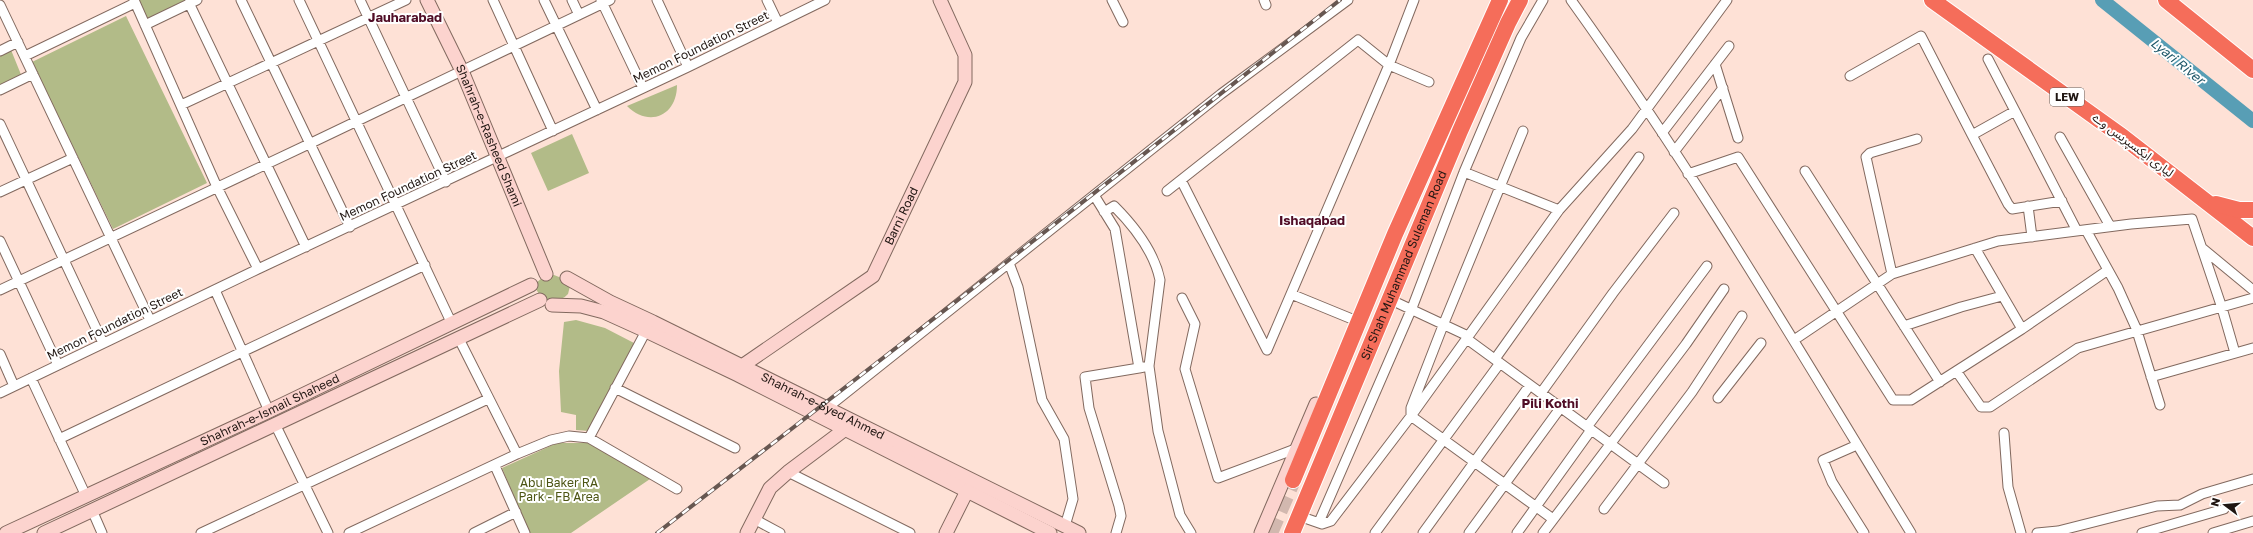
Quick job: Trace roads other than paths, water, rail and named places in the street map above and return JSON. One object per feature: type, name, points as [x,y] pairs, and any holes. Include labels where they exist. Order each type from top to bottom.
[{"type":"highway","name":"Sir Shah Muhammad Suleman Road","points":[[1293,480],[1395,234],[1500,0]]},
{"type":"highway","name":"Sir Shah Muhammad Suleman Road","points":[[1292,533],[1460,131],[1508,23],[1520,0]]},
{"type":"highway","name":"LEW","points":[[1924,0],[1972,28]]},
{"type":"highway","name":"لیاری ایکسپریس وے","points":[[1932,0],[2200,195],[2253,238]]},
{"type":"highway","name":"LEW","points":[[1947,0],[1972,28]]},
{"type":"highway","points":[[2166,0],[2253,70]]},
{"type":"highway","name":"LEW","points":[[2200,195],[2222,207],[2239,210],[2253,210]]},
{"type":"main road","name":"Shahrah-e-Rasheed Shami","points":[[427,0],[462,71],[499,156],[546,274]]},
{"type":"main road","name":"Barni Road","points":[[740,371],[873,276],[965,82],[965,55],[940,0]]},
{"type":"main road","points":[[1261,533],[1363,292],[1395,234]]},
{"type":"main road","points":[[552,272],[567,278],[572,285],[568,296],[552,305],[540,300],[531,291],[531,285],[537,278],[546,274],[552,272]]},
{"type":"main road","name":"Shahrah-e-Syed Ahmed","points":[[567,278],[740,371],[825,414],[1079,533]]},
{"type":"main road","name":"Shahrah-e-Ismail Shaheed","points":[[6,533],[269,411],[531,285]]},
{"type":"main road","name":"Shahrah-e-Ismail Shaheed","points":[[44,533],[458,337],[540,300]]},
{"type":"main road","name":"Shahrah-e-Syed Ahmed","points":[[552,305],[581,306],[604,312],[740,371]]},
{"type":"main road","name":"Shahrah-e-Syed Ahmed","points":[[825,414],[844,430],[1050,533]]},
{"type":"main road","points":[[747,533],[770,488],[788,472],[844,430]]},
{"type":"main road","points":[[946,533],[967,491]]},
{"type":"street","points":[[241,0],[350,227]]},
{"type":"street","points":[[299,0],[452,324]]},
{"type":"street","points":[[360,0],[446,182]]},
{"type":"street","points":[[181,105],[319,42],[406,0]]},
{"type":"street","points":[[492,0],[553,131]]},
{"type":"street","points":[[544,0],[597,110]]},
{"type":"street","points":[[572,0],[579,15]]},
{"type":"street","points":[[657,0],[688,68]]},
{"type":"street","points":[[767,0],[778,24]]},
{"type":"street","name":"Memon Foundation Street","points":[[0,393],[150,320],[688,68],[824,0]]},
{"type":"street","points":[[1112,0],[1123,22]]},
{"type":"street","points":[[825,414],[1094,195],[1222,94],[1348,0]]},
{"type":"street","points":[[1181,180],[1267,350],[1389,65],[1414,0]]},
{"type":"street","points":[[1319,522],[1412,308],[1464,172],[1521,38],[1543,0]]},
{"type":"street","points":[[1571,0],[1622,71],[1662,133],[1794,340],[1911,533]]},
{"type":"street","points":[[1299,516],[1326,524],[1331,521],[1411,416],[1559,210],[1616,147],[1727,0]]},
{"type":"street","points":[[25,56],[134,1],[217,187],[258,269]]},
{"type":"street","points":[[0,290],[266,164],[357,123],[605,1],[643,88]]},
{"type":"street","points":[[145,24],[193,2],[228,84],[306,247]]},
{"type":"street","points":[[0,5],[150,320]]},
{"type":"street","points":[[1850,76],[1920,36],[2012,209],[2062,201]]},
{"type":"street","points":[[1167,191],[1355,41],[1360,41],[1389,65],[1429,82]]},
{"type":"street","points":[[0,51],[18,42]]},
{"type":"street","points":[[1662,133],[1730,46]]},
{"type":"street","points":[[1988,59],[2062,201],[2108,270],[2137,332],[2160,405]]},
{"type":"street","points":[[1715,64],[1738,138]]},
{"type":"street","points":[[0,90],[33,74]]},
{"type":"street","points":[[1674,152],[1723,88]]},
{"type":"street","points":[[1972,135],[2015,111]]},
{"type":"street","points":[[0,124],[66,260],[103,343]]},
{"type":"street","points":[[1411,416],[1411,408],[1444,323],[1523,131]]},
{"type":"street","points":[[2060,136],[2110,226]]},
{"type":"street","points":[[1892,274],[1866,158],[1870,153],[1917,139]]},
{"type":"street","points":[[1375,533],[1443,440],[1639,157]]},
{"type":"street","points":[[1688,174],[1738,157],[1893,400],[1911,400],[1957,372],[2108,270]]},
{"type":"street","points":[[0,192],[73,158]]},
{"type":"street","points":[[1805,171],[1940,382]]},
{"type":"street","points":[[1464,172],[1559,210]]},
{"type":"street","points":[[1094,195],[1115,229],[1139,368]]},
{"type":"street","points":[[1104,212],[1114,206],[1136,228],[1157,266],[1160,280],[1149,366],[1160,438],[1180,515],[1191,533]]},
{"type":"street","points":[[2028,206],[2032,237]]},
{"type":"street","points":[[1542,393],[1613,293],[1674,213]]},
{"type":"street","points":[[1794,340],[1892,274],[1998,241],[2110,226],[2192,219],[2222,308],[2235,353]]},
{"type":"street","points":[[0,241],[58,365]]},
{"type":"street","points":[[1975,248],[2022,329]]},
{"type":"street","points":[[2202,248],[2253,290]]},
{"type":"street","points":[[1009,263],[1018,287],[1042,400],[1064,439],[1073,499],[1065,526]]},
{"type":"street","points":[[59,439],[244,353],[425,265]]},
{"type":"street","points":[[1517,533],[1589,428],[1707,266]]},
{"type":"street","points":[[1543,533],[1552,519],[1686,344],[1724,289]]},
{"type":"street","points":[[215,290],[269,411]]},
{"type":"street","points":[[1291,294],[1352,319]]},
{"type":"street","points":[[1904,326],[1961,307],[2002,296]]},
{"type":"street","points":[[1182,298],[1195,324],[1185,369],[1218,478],[1298,448]]},
{"type":"street","points":[[1957,372],[1981,407],[1990,407],[2078,348],[2253,298]]},
{"type":"street","points":[[1390,300],[1412,308],[1444,323],[1467,338],[1664,483]]},
{"type":"street","points":[[1604,510],[1692,392],[1742,316]]},
{"type":"street","points":[[589,438],[646,331]]},
{"type":"street","points":[[458,337],[517,454]]},
{"type":"street","points":[[1718,398],[1761,343]]},
{"type":"street","points":[[2151,377],[2253,348]]},
{"type":"street","points":[[0,354],[14,386]]},
{"type":"street","points":[[1116,533],[1121,516],[1089,408],[1085,377],[1149,366]]},
{"type":"street","points":[[31,378],[86,496]]},
{"type":"street","points":[[1423,533],[1530,385]]},
{"type":"street","points":[[615,388],[735,448]]},
{"type":"street","points":[[201,533],[488,399]]},
{"type":"street","points":[[1469,533],[1561,407]]},
{"type":"street","points":[[1411,416],[1552,519]]},
{"type":"street","points":[[275,424],[328,533]]},
{"type":"street","points":[[2004,433],[2008,487],[2021,533]]},
{"type":"street","points":[[349,533],[495,466],[517,454],[551,440],[568,436],[589,438],[677,489]]},
{"type":"street","points":[[1857,445],[1824,460],[1832,482],[1864,533]]},
{"type":"street","points":[[495,466],[525,533]]},
{"type":"street","points":[[788,472],[910,533]]},
{"type":"street","points":[[2037,533],[2058,531],[2157,506],[2180,505],[2202,494],[2253,479]]},
{"type":"street","points":[[2142,533],[2224,509]]},
{"type":"street","points":[[92,510],[102,533]]},
{"type":"street","points":[[474,533],[516,512]]},
{"type":"street","points":[[754,519],[780,533]]},
{"type":"street","points":[[2213,533],[2253,521]]},
{"type":"waterway","name":"Lyari River","points":[[2102,0],[2253,121]]},
{"type":"tunnel","points":[[1270,533],[1293,480]]},
{"type":"railway","points":[[657,533],[963,296],[1340,0]]},
{"type":"district","name":"Jauharabad","points":[[405,17]]},
{"type":"district","name":"Ishaqabad","points":[[1312,220]]},
{"type":"district","name":"Pili Kothi","points":[[1550,403]]},
{"type":"park label","name":"Abu Baker RA Park - FB Area","points":[[559,490]]}]
